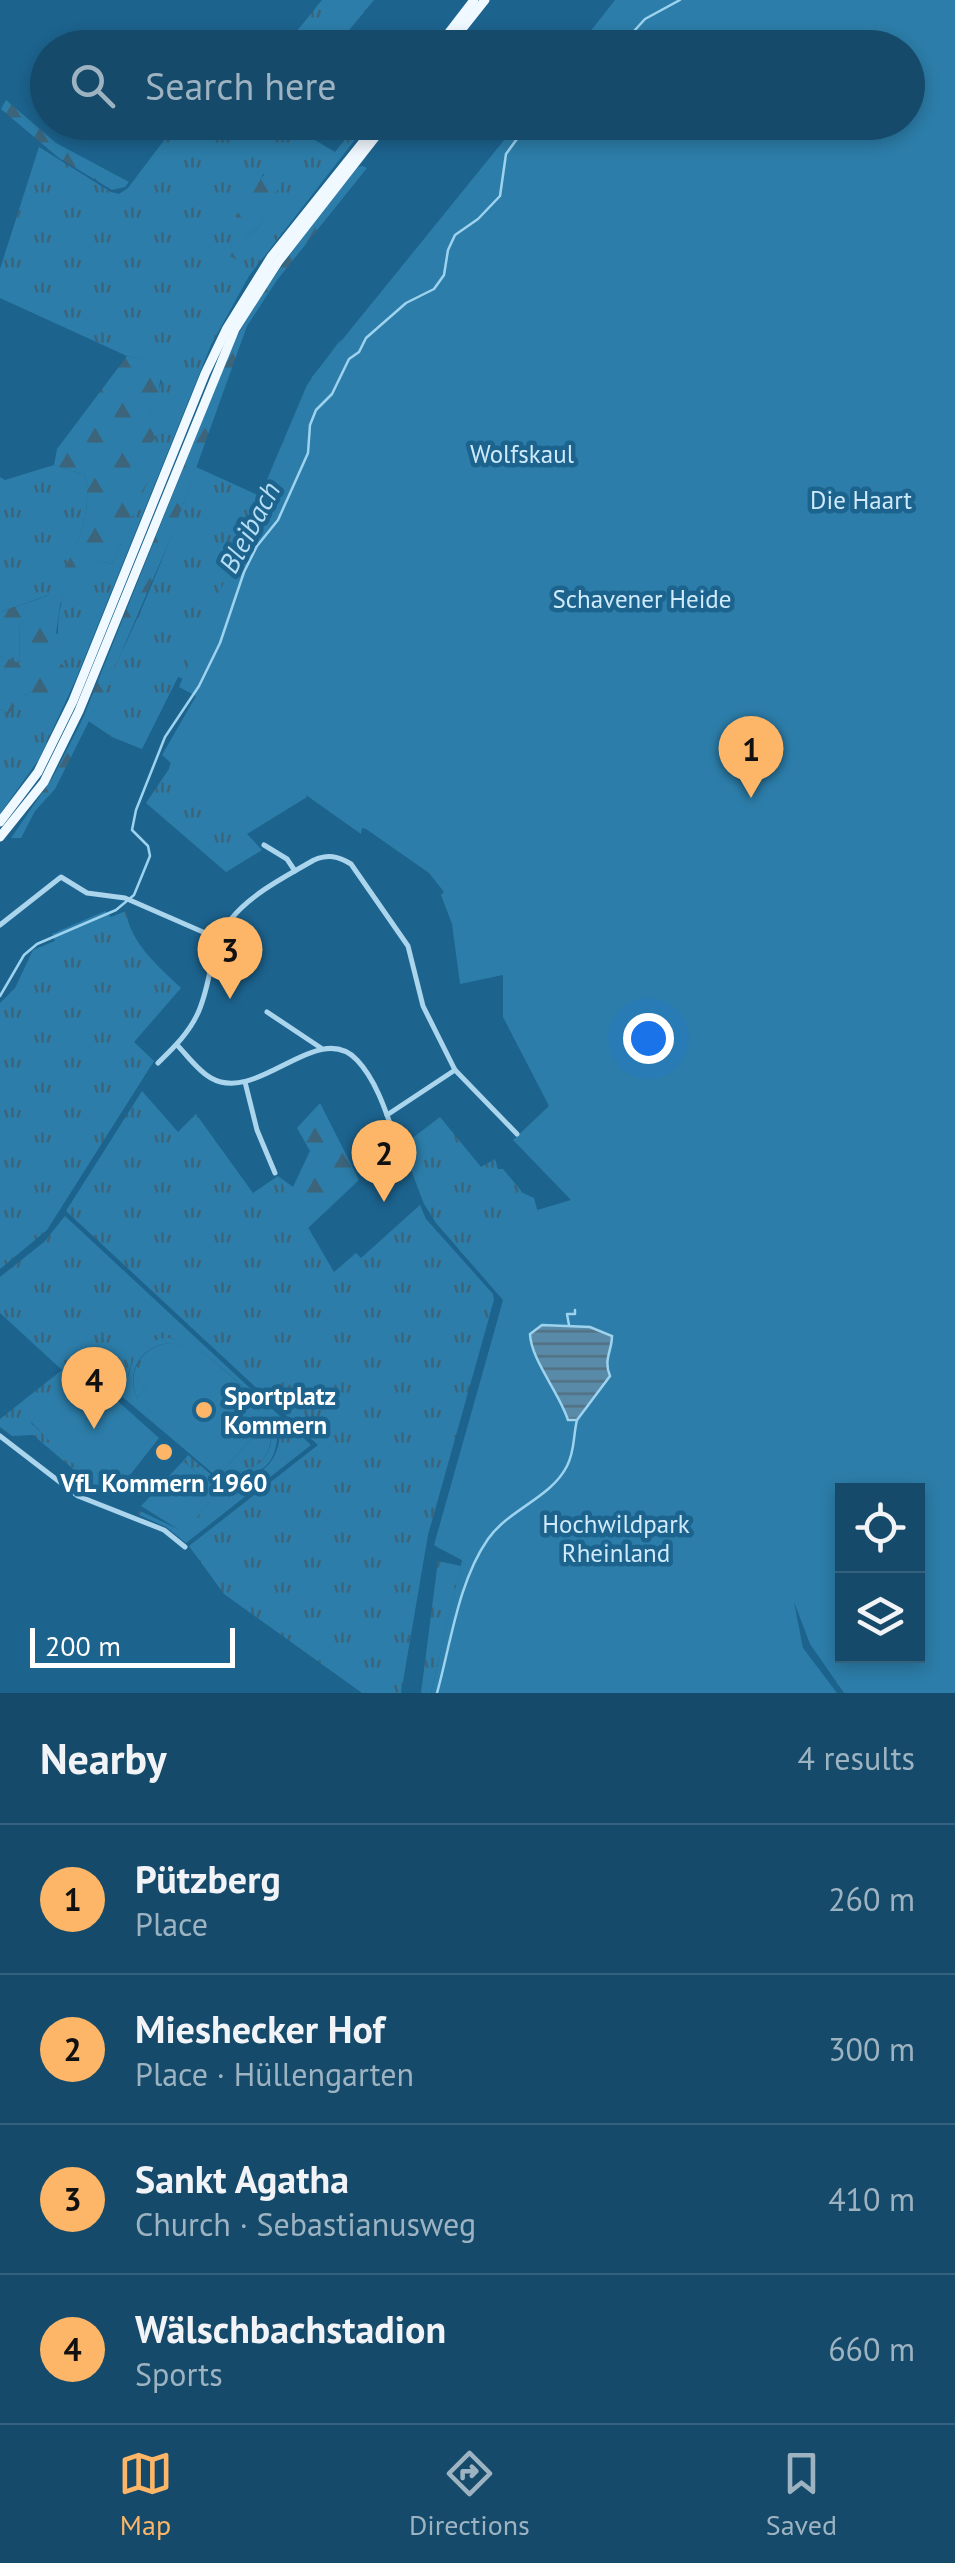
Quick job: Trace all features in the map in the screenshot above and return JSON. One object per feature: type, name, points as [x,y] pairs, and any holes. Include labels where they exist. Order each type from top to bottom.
[{"type":"main road","points":[[451,30],[474,0]]},
{"type":"main road","points":[[461,30],[485,0]]},
{"type":"main road","points":[[0,837],[73,701],[226,328],[271,257],[365,140]]},
{"type":"main road","points":[[4,825],[44,782],[80,711],[235,329],[278,262],[373,140]]},
{"type":"street","points":[[264,846],[295,871]]},
{"type":"street","points":[[158,1063],[177,1045],[198,1013],[219,939],[230,920],[248,902],[295,871],[324,856],[339,857],[351,864],[408,946],[423,1006],[455,1070],[518,1134]]},
{"type":"street","points":[[0,925],[61,877],[95,896],[129,899],[219,939]]},
{"type":"street","points":[[267,1012],[320,1048],[348,1053],[358,1060],[387,1115],[400,1152]]},
{"type":"street","points":[[177,1045],[210,1078],[226,1082],[246,1082],[320,1048]]},
{"type":"street","points":[[387,1115],[455,1070]]},
{"type":"street","points":[[246,1082],[257,1130],[276,1173]]},
{"type":"street","points":[[0,1436],[78,1496],[164,1530],[186,1547]]},
{"type":"green space","points":[[322,0],[374,0],[349,30],[298,30]]},
{"type":"green space","name":"Schavener Heide","points":[[615,0],[955,0],[955,1693],[844,1693],[810,1644],[794,1602],[803,1648],[837,1693],[431,1693],[462,1560],[434,1545],[504,1297],[460,1251],[510,1218],[571,1200],[513,1140],[549,1106],[503,1017],[503,975],[460,984],[452,924],[441,895],[444,892],[429,873],[366,829],[362,828],[361,834],[306,795],[247,832],[162,755],[196,696],[179,687],[312,377],[504,140],[925,140],[925,30],[591,30]]},
{"type":"green space","points":[[6,100],[30,121],[30,134],[1,109]]},
{"type":"green space","points":[[38,140],[53,140],[129,182],[112,190],[59,158]]},
{"type":"green space","points":[[164,140],[315,140],[335,152],[345,140],[355,140],[249,276],[211,345],[76,679],[39,759],[0,814],[0,711],[8,714],[23,694],[29,695],[60,661],[60,607],[66,589],[0,612],[0,477],[5,480],[54,465],[85,475],[86,514],[63,574],[86,559],[112,564],[158,455],[146,451],[156,436],[167,432],[150,413],[162,381],[141,359],[0,298],[0,269],[39,147],[119,194],[128,188]],"holes":[[[284,173],[260,226],[247,235],[240,261],[230,256],[237,215],[250,204],[263,174]]]},
{"type":"green space","points":[[362,166],[367,168],[277,280],[247,326],[172,535],[109,681],[55,789],[35,811],[21,838],[11,838],[53,777],[83,718],[234,342],[292,252]]},
{"type":"green space","points":[[270,169],[285,174],[260,226],[247,235],[241,262],[230,256],[236,215]]},
{"type":"green space","points":[[341,339],[203,686],[178,677],[142,749],[112,737],[87,720],[147,596],[196,467],[260,496],[307,385]]},
{"type":"green space","points":[[127,356],[162,371],[150,413],[171,425],[167,432],[156,436],[147,450],[159,455],[112,564],[88,562],[73,577],[62,574],[82,526],[87,489],[85,475],[54,465],[57,449]]},
{"type":"green space","points":[[55,585],[67,588],[56,633],[64,639],[60,661],[68,672],[47,715],[26,709],[29,695],[24,694],[8,715],[0,711],[0,656],[19,663],[20,620],[1,617],[0,612],[47,596]]},
{"type":"green space","points":[[0,612],[20,619],[19,664],[0,656]]},
{"type":"green space","points":[[178,736],[291,757],[307,797],[247,834],[262,850],[226,872],[146,803],[169,769]]},
{"type":"green space","points":[[105,911],[111,917],[126,911],[139,944],[181,988],[134,1042],[154,1061],[47,1230],[0,1269],[0,1003],[15,988],[33,950],[55,941],[52,934]]},
{"type":"green space","points":[[142,1091],[178,1132],[196,1114],[253,1193],[278,1176],[334,1272],[356,1253],[361,1258],[420,1205],[426,1219],[493,1294],[428,1535],[401,1693],[362,1693],[224,1594],[189,1546],[318,1445],[66,1211]]},
{"type":"green space","points":[[320,1103],[359,1180],[307,1229],[278,1176],[293,1187],[310,1151],[297,1128]]},
{"type":"green space","points":[[440,1117],[481,1167],[495,1159],[498,1169],[503,1169],[523,1193],[534,1198],[563,1307],[462,1560],[437,1547],[503,1300],[436,1223],[424,1204],[402,1146]]},
{"type":"green space","points":[[65,1216],[311,1445],[186,1543],[166,1527],[137,1514],[140,1511],[184,1532],[218,1492],[183,1461],[188,1455],[228,1489],[267,1466],[279,1438],[275,1422],[265,1410],[237,1381],[193,1346],[173,1339],[153,1342],[137,1355],[127,1385],[113,1397],[83,1370],[31,1423],[105,1490],[92,1485],[33,1435],[12,1436],[0,1427],[0,1419],[62,1370],[0,1313],[0,1277],[44,1242]]},
{"type":"green space","name":"Sportplatz Kommern","points":[[163,1338],[186,1341],[259,1402],[277,1431],[275,1450],[267,1465],[229,1487],[119,1394],[136,1355]],"holes":[[[171,1343],[182,1346],[137,1398],[133,1378],[139,1361],[152,1349]],[[267,1420],[271,1442],[263,1460],[245,1471],[223,1471]]]},
{"type":"green space","points":[[171,1343],[183,1346],[137,1398],[133,1378],[139,1361],[151,1349]]},
{"type":"green space","points":[[83,1370],[159,1438],[119,1489],[85,1473],[31,1422]]},
{"type":"green space","points":[[268,1419],[270,1442],[262,1460],[246,1470],[223,1471]]},
{"type":"green space","points":[[183,1461],[218,1492],[184,1533],[141,1506]]},
{"type":"green space","points":[[438,1561],[461,1566],[431,1693],[421,1693]]},
{"type":"shaded area","points":[[542,1325],[590,1327],[612,1336],[610,1376],[577,1420],[568,1420],[535,1354],[530,1334]]},
{"type":"waterway","name":"Bleibach","points":[[635,30],[645,19],[680,0]]},
{"type":"waterway","name":"Bleibach","points":[[0,996],[24,955],[37,944],[116,910],[134,895],[150,856],[148,846],[132,830],[136,810],[165,737],[199,686],[220,643],[244,572],[257,546],[278,520],[308,453],[310,425],[316,410],[332,394],[349,359],[359,352],[366,338],[406,303],[434,289],[444,275],[455,235],[500,196],[506,154],[516,140]]},
{"type":"waterway","points":[[569,1325],[567,1314],[575,1314],[575,1310]]},
{"type":"waterway","points":[[437,1693],[456,1613],[478,1556],[507,1519],[560,1477],[571,1455],[577,1420]]},
{"type":"place","name":"Pützberg","points":[[751,798]]},
{"type":"place","name":"Sankt Agatha","points":[[230,999]]},
{"type":"place","name":"Mieshecker Hof","points":[[384,1202]]},
{"type":"place","name":"Sportplatz Kommern","points":[[204,1410]]},
{"type":"place","name":"Wälschbachstadion","points":[[94,1429]]},
{"type":"place","name":"VfL Kommern 1960","points":[[164,1452]]},
{"type":"park label","name":"Wolfskaul","points":[[522,454]]},
{"type":"park label","name":"Die Haart","points":[[861,500]]},
{"type":"park label","name":"Hochwildpark Rheinland","points":[[616,1538]]}]
